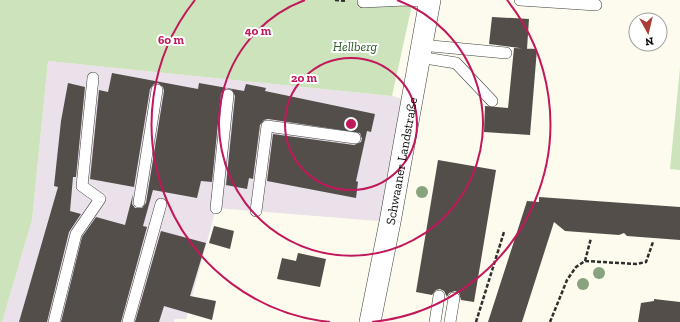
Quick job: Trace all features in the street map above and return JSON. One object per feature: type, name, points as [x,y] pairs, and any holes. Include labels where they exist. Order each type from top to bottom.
[{"type":"street","name":"Schwaaner Landstraße","points":[[370,322],[390,222],[429,1]]},
{"type":"lane","points":[[363,2],[405,0],[429,1]]},
{"type":"lane","points":[[520,0],[596,4]]},
{"type":"lane","points":[[420,51],[506,53]]},
{"type":"lane","points":[[420,51],[456,63],[492,101]]},
{"type":"lane","points":[[54,322],[76,234],[100,198],[82,186],[93,78]]},
{"type":"lane","points":[[139,202],[157,90]]},
{"type":"lane","points":[[216,208],[228,95]]},
{"type":"lane","points":[[256,211],[267,126],[355,138]]},
{"type":"lane","points":[[128,322],[161,204]]},
{"type":"lane","points":[[434,322],[440,296]]},
{"type":"lane","points":[[450,322],[454,298]]},
{"type":"path","points":[[476,322],[504,232]]},
{"type":"path","points":[[585,261],[591,238]]},
{"type":"path","points":[[550,322],[567,280],[576,267],[585,261],[636,264],[646,262],[653,242]]},
{"type":"shaded area","points":[[48,61],[392,96],[411,101],[390,222],[216,208],[186,319],[175,319],[174,322],[2,322],[32,220]]},
{"type":"green space","name":"Hellberg","points":[[0,0],[413,0],[392,96],[48,61],[32,220],[2,322],[0,322]]},
{"type":"green space","points":[[680,68],[680,170],[670,169]]},
{"type":"building","points":[[492,17],[529,19],[527,49],[489,44]]},
{"type":"building","points":[[514,48],[537,49],[530,135],[484,132],[485,106],[508,108]]},
{"type":"building","points":[[112,73],[198,89],[199,83],[244,91],[246,84],[266,88],[265,91],[375,114],[371,132],[367,131],[356,181],[358,182],[356,198],[267,181],[273,134],[354,145],[361,142],[362,139],[360,133],[268,119],[264,120],[260,125],[253,179],[249,178],[247,189],[226,185],[235,96],[232,90],[226,88],[221,94],[212,182],[201,181],[197,198],[153,190],[143,226],[147,227],[121,322],[61,322],[82,237],[96,217],[125,225],[133,194],[132,204],[135,208],[142,208],[146,203],[164,91],[163,87],[158,83],[154,84],[150,89],[134,187],[90,179],[99,90],[108,92]]},
{"type":"building","points":[[68,83],[85,87],[76,177],[73,177],[70,211],[81,214],[69,232],[47,322],[19,322],[58,187],[54,186],[61,121]]},
{"type":"building","points":[[438,160],[496,170],[474,302],[461,300],[459,293],[455,291],[449,293],[447,297],[444,291],[440,289],[436,290],[432,295],[416,292]]},
{"type":"building","points":[[539,197],[680,207],[680,240],[627,236],[624,233],[619,235],[565,231],[554,222],[522,322],[488,322],[527,201],[539,202]]},
{"type":"building","points":[[214,226],[234,231],[230,249],[209,243]]},
{"type":"building","points":[[161,231],[206,243],[190,296],[216,301],[212,320],[164,306],[159,322],[135,322]]},
{"type":"building","points":[[298,253],[326,259],[320,287],[277,279],[282,258],[296,261]]},
{"type":"building","points":[[654,299],[680,302],[680,322],[638,322],[641,303],[654,301]]}]
